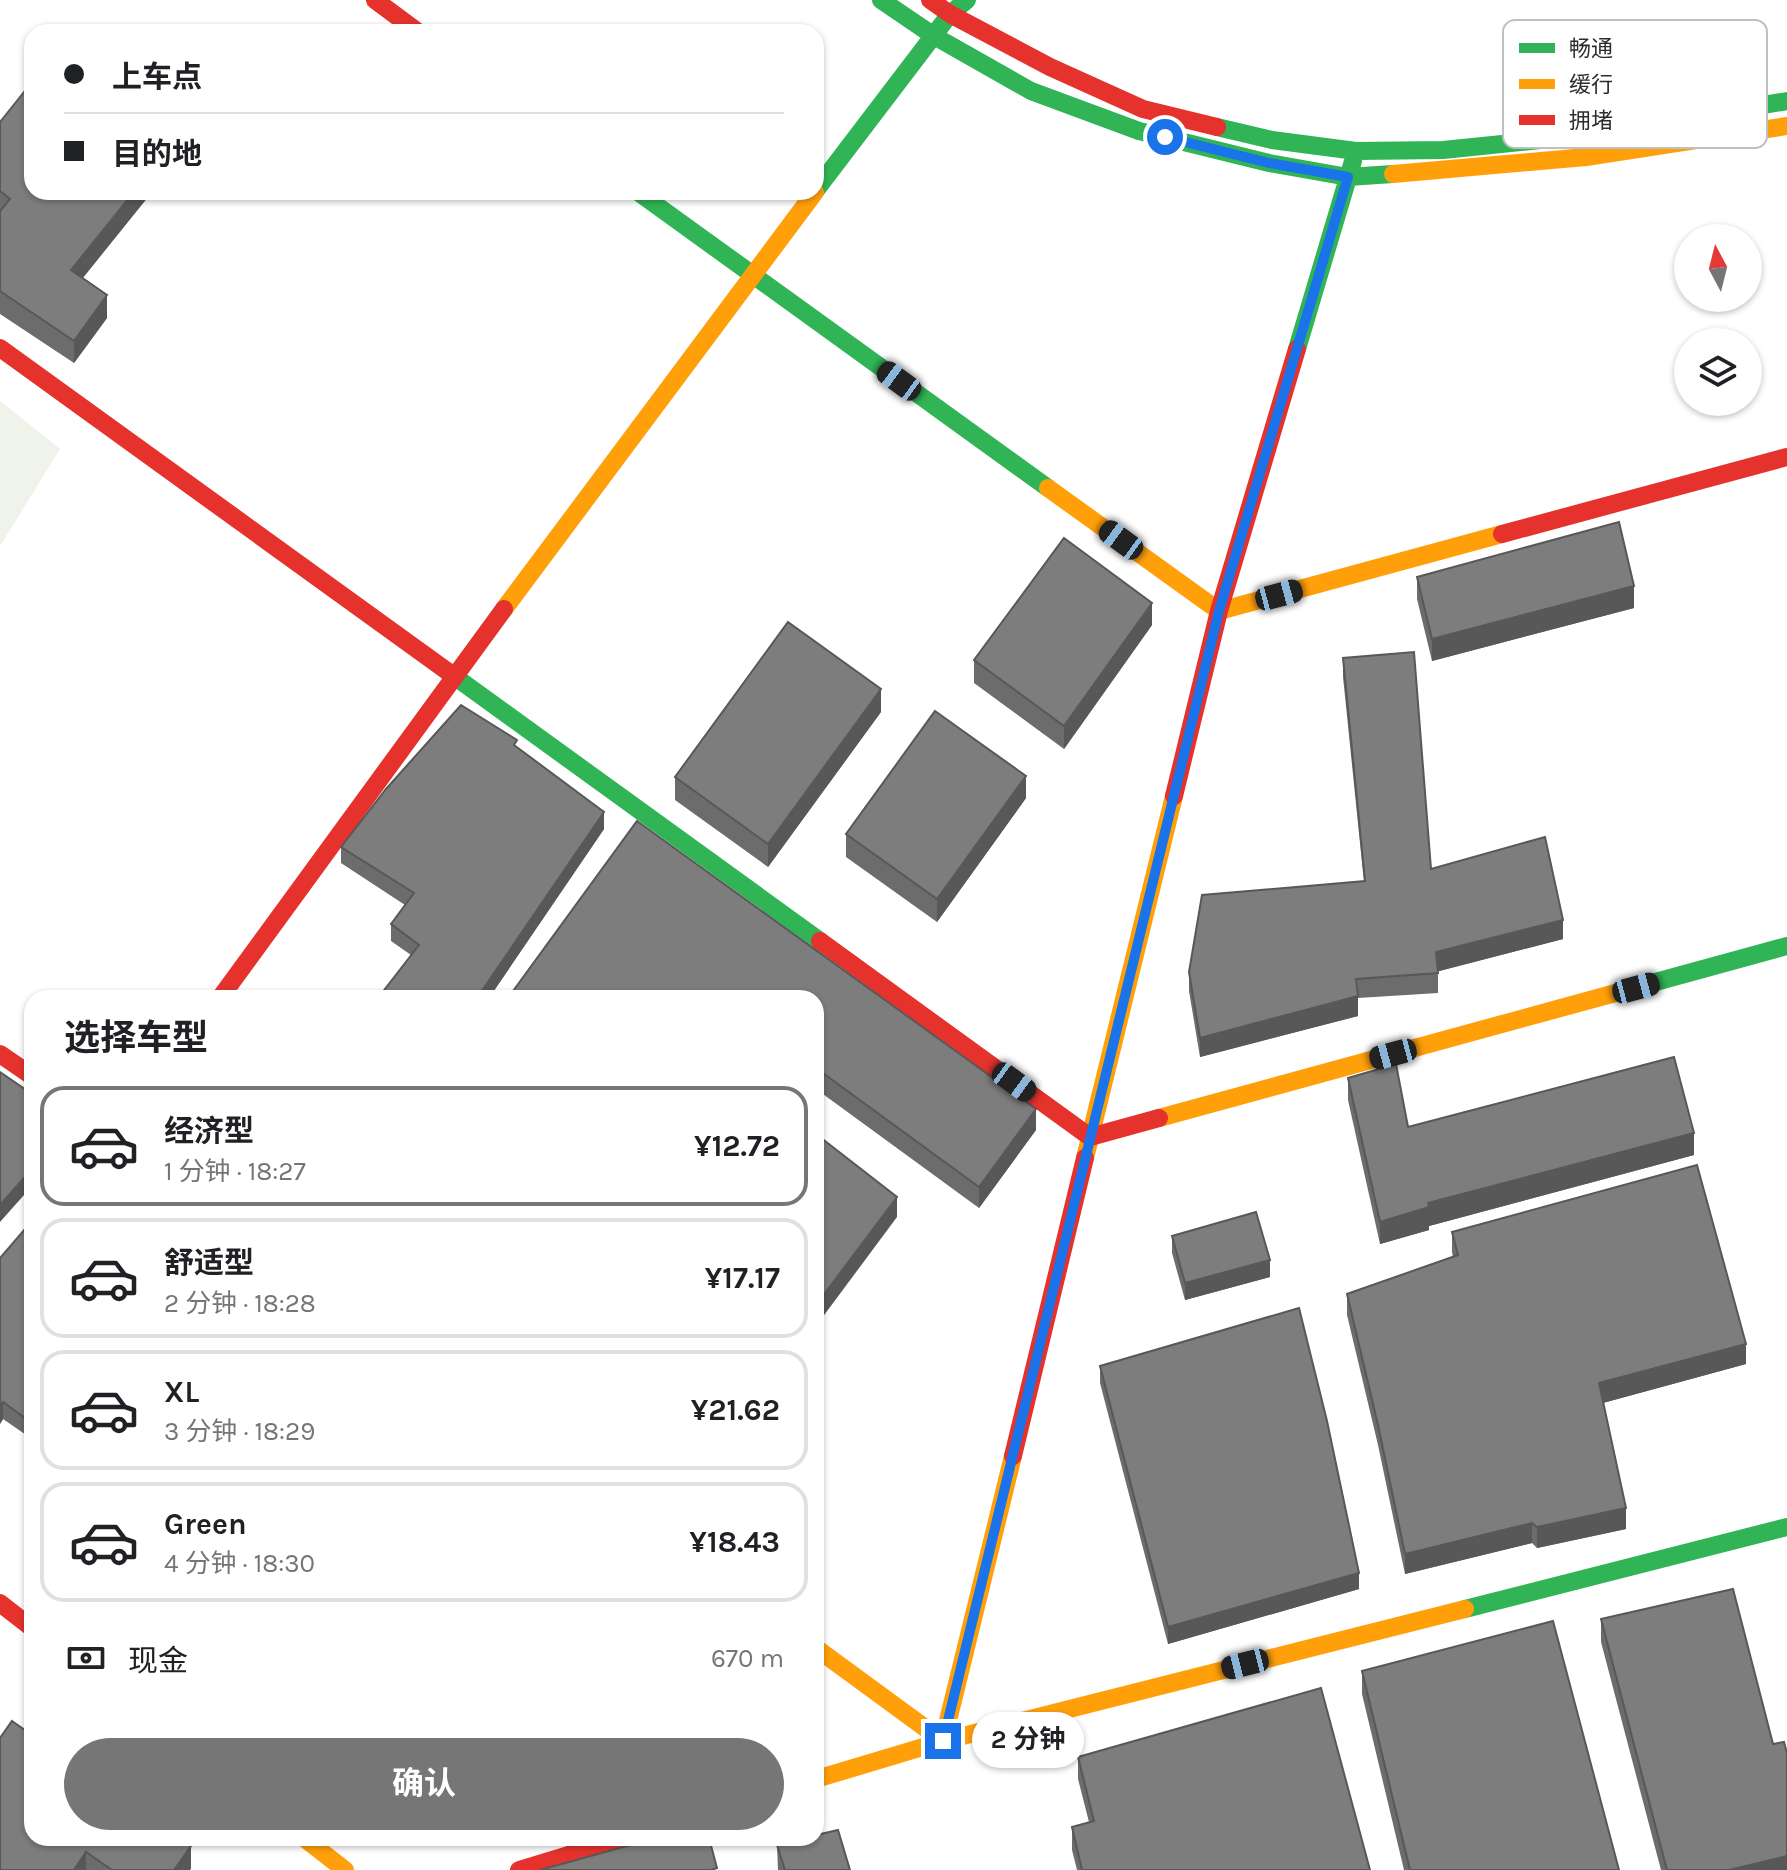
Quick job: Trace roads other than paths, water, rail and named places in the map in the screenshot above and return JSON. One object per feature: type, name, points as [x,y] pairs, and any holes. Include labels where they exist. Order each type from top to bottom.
[{"type":"main road","points":[[375,0],[407,24]]},
{"type":"main road","points":[[881,0],[934,36],[1031,91],[1139,131],[1269,163],[1348,177],[1448,171],[1644,148]]},
{"type":"main road","points":[[930,0],[950,14],[1050,67],[1143,109],[1272,140],[1356,151],[1443,150],[1503,144]]},
{"type":"main road","points":[[824,179],[950,14],[967,0]]},
{"type":"main road","points":[[1767,104],[1787,101]]},
{"type":"main road","points":[[1767,129],[1787,126]]},
{"type":"main road","points":[[943,1741],[1219,611],[1356,151]]},
{"type":"main road","points":[[649,200],[1219,611]]},
{"type":"main road","points":[[226,990],[455,675],[808,200]]},
{"type":"main road","points":[[0,348],[1090,1137]]},
{"type":"main road","points":[[1219,611],[1787,457]]},
{"type":"main road","points":[[1090,1137],[1787,946]]},
{"type":"main road","points":[[0,1054],[24,1070]]},
{"type":"main road","points":[[824,1777],[943,1741],[1787,1527]]},
{"type":"main road","points":[[0,1603],[24,1622]]},
{"type":"main road","points":[[824,1654],[943,1741]]},
{"type":"main road","points":[[314,1846],[345,1870]]},
{"type":"main road","points":[[519,1870],[598,1846]]}]
